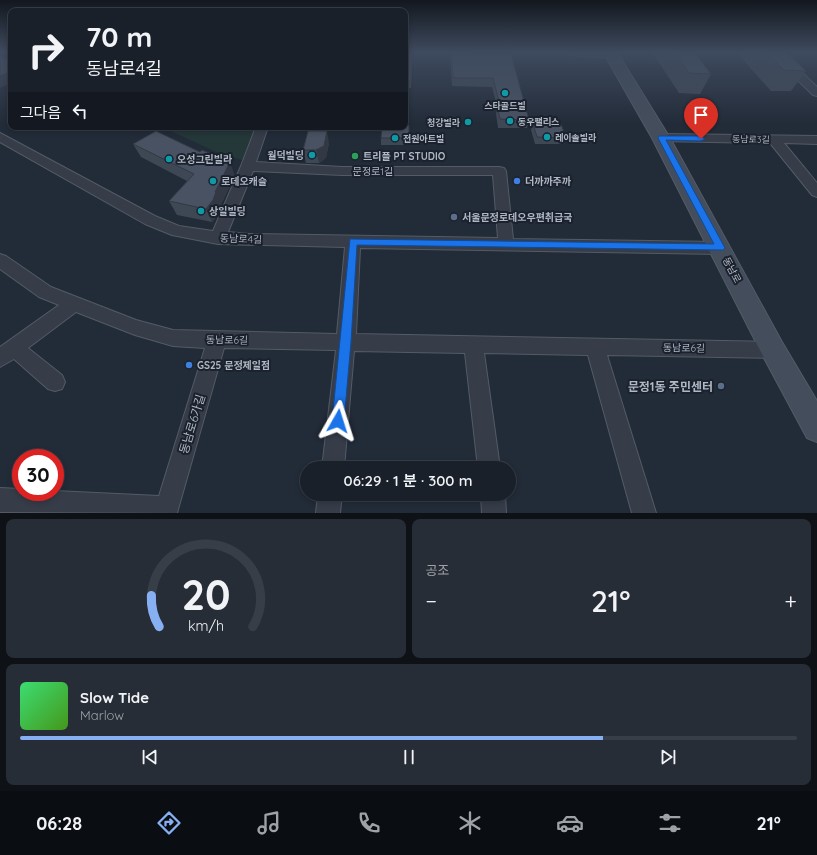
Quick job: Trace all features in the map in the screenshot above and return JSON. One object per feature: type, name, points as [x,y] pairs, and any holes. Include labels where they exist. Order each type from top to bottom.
[{"type":"main road","name":"동남로","points":[[624,76],[661,138],[773,350],[817,428]]},
{"type":"street","points":[[799,76],[817,93]]},
{"type":"street","points":[[218,238],[248,166],[261,130]]},
{"type":"street","name":"동남로4길","points":[[0,137],[150,220],[177,231],[218,238],[248,240],[720,248]]},
{"type":"street","name":"동남로3길","points":[[661,138],[817,140]]},
{"type":"street","points":[[774,140],[817,192]]},
{"type":"street","name":"문정로1길","points":[[248,166],[280,169],[499,171],[506,244]]},
{"type":"street","points":[[334,461],[346,342],[353,242]]},
{"type":"street","name":"동남로6길","points":[[0,260],[45,292],[135,327],[173,338],[773,350]]},
{"type":"street","points":[[55,382],[7,352],[73,304]]},
{"type":"street","name":"동남로6가길","points":[[0,500],[50,508],[166,510],[218,340]]},
{"type":"street","points":[[473,344],[488,461]]},
{"type":"street","points":[[595,346],[644,513]]},
{"type":"street","points":[[328,513],[329,501]]},
{"type":"street","points":[[493,501],[494,513]]},
{"type":"shaded area","points":[[168,130],[258,130],[246,158],[242,160],[214,151]]},
{"type":"building","points":[[408,76],[411,76],[411,81],[408,81]]},
{"type":"building","points":[[453,76],[517,76],[529,120],[500,119],[497,105],[500,105],[493,78],[453,78]]},
{"type":"building","points":[[533,124],[561,124],[566,138],[537,137]]},
{"type":"building","points":[[409,125],[409,138],[381,138],[382,130],[408,130]]},
{"type":"building","points":[[156,131],[200,152],[202,150],[230,162],[215,192],[213,200],[206,209],[169,201],[194,174],[133,144]]},
{"type":"building","points":[[308,131],[327,131],[324,146],[316,150],[303,150]]},
{"type":"place","name":"스타골드빌","points":[[505,93]]},
{"type":"place","name":"동우팰리스","points":[[510,121]]},
{"type":"place","name":"청강빌라","points":[[468,122]]},
{"type":"place","name":"레이솔빌라","points":[[547,137]]},
{"type":"place","name":"전원아트빌","points":[[395,138]]},
{"type":"place","name":"월덕빌딩","points":[[312,155]]},
{"type":"place","name":"트리플 PT STUDIO","points":[[355,156]]},
{"type":"place","name":"오성그린빌라","points":[[169,159]]},
{"type":"place","name":"로데오캐슬","points":[[213,181]]},
{"type":"place","name":"더까까주까","points":[[517,181]]},
{"type":"place","name":"상일빌딩","points":[[201,211]]},
{"type":"place","name":"서울문정로데오우편취급국","points":[[454,217]]},
{"type":"place","name":"GS25 문정제일점","points":[[189,365]]},
{"type":"place","name":"문정1동 주민센터","points":[[721,386]]},
{"type":"route","points":[[338,421],[346,342],[353,242],[720,248],[661,138],[701,139]]}]
